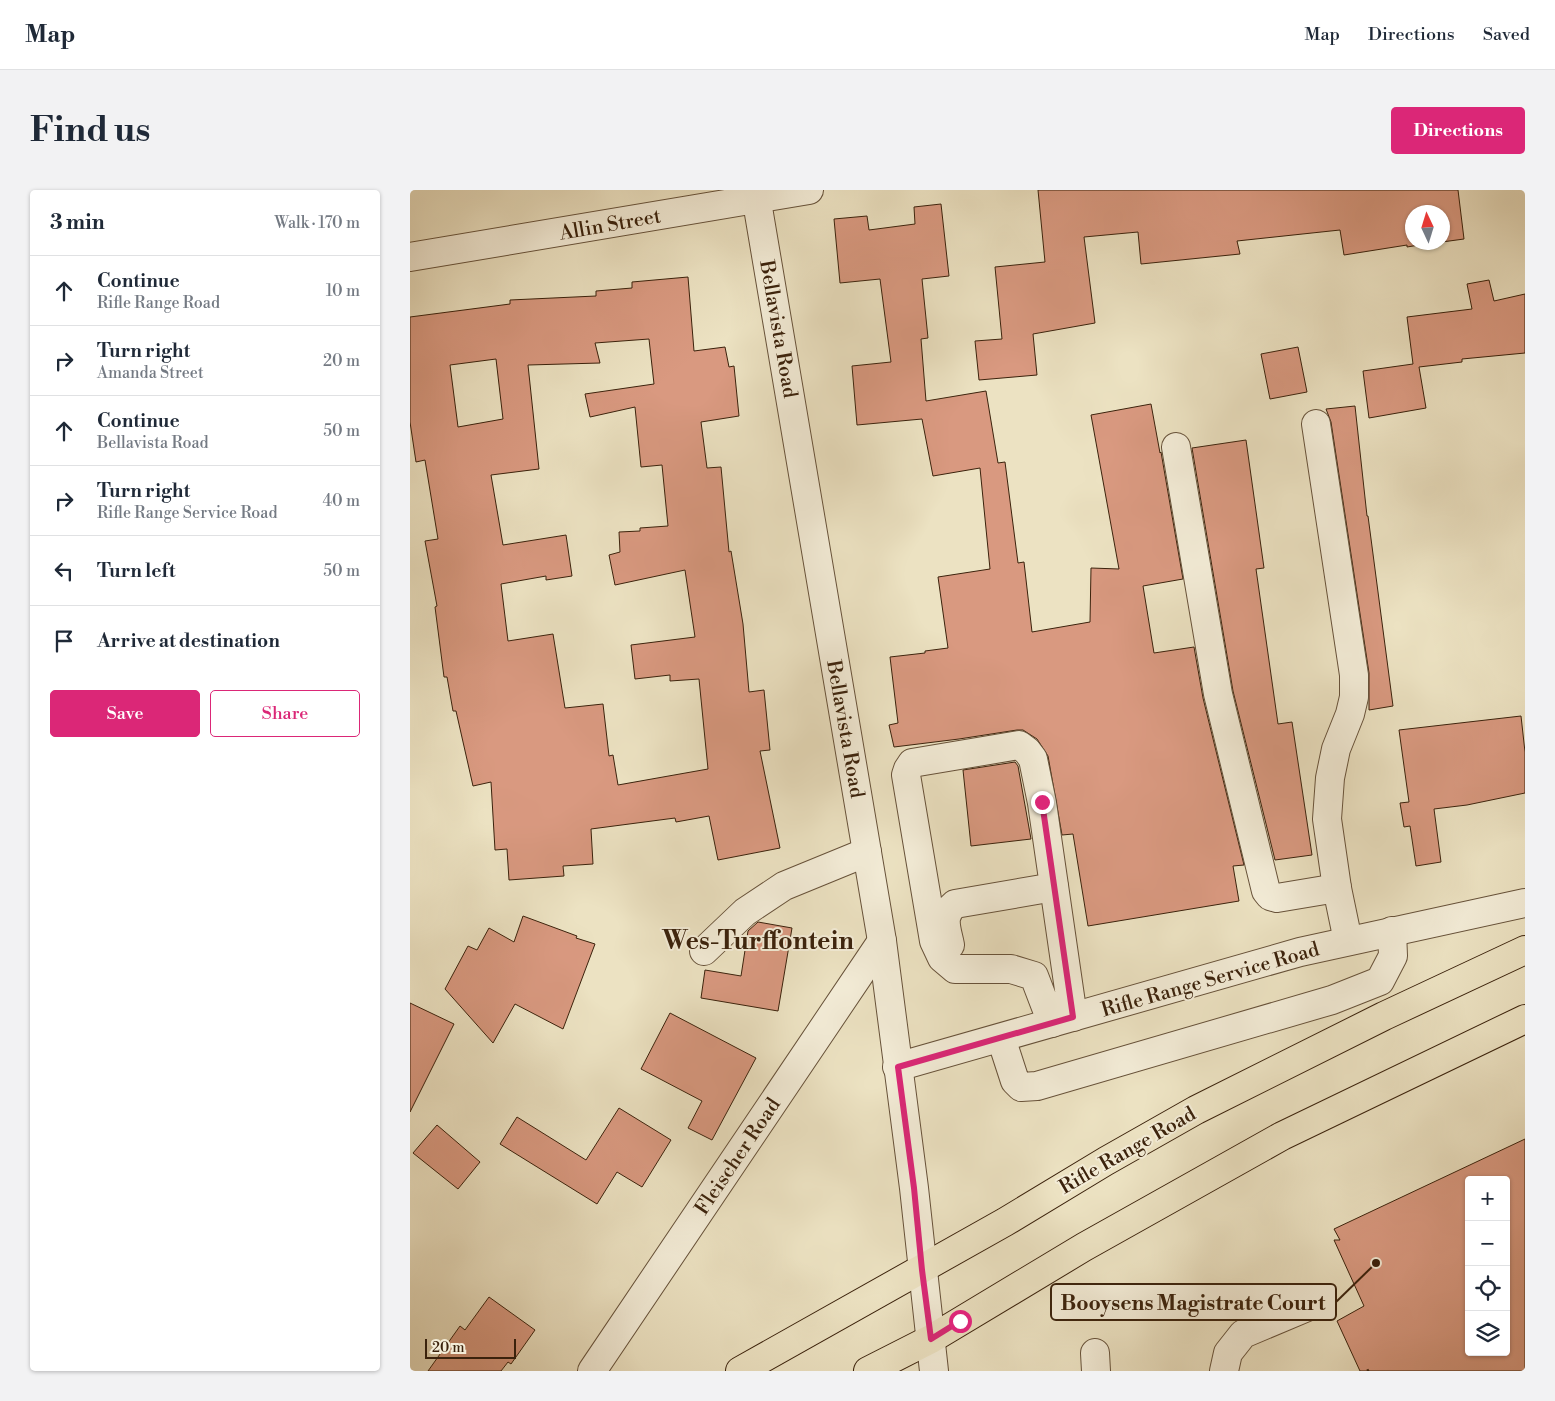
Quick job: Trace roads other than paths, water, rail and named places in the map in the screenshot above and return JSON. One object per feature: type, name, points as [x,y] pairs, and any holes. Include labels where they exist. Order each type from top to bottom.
[{"type":"main road","name":"Rifle Range Road","points":[[740,1371],[1006,1222],[1106,1161],[1196,1110],[1384,1016],[1525,950]]},
{"type":"main road","points":[[868,1371],[931,1339],[1084,1247],[1241,1158],[1300,1127],[1525,1019]]},
{"type":"street","name":"Allin Street","points":[[410,257],[756,194],[809,190]]},
{"type":"street","name":"Bellavista Road","points":[[756,194],[882,941],[914,1188],[934,1371]]},
{"type":"street","points":[[1316,424],[1354,675],[1354,696],[1350,714],[1336,749],[1327,819],[1337,888],[1348,941]]},
{"type":"street","points":[[1176,447],[1218,694],[1266,890],[1270,896],[1277,898],[1337,888]]},
{"type":"street","points":[[1019,745],[1028,751],[1033,759],[1054,887],[1063,1020],[1034,976],[1011,969],[955,969],[942,958],[934,940],[906,775],[912,763],[1019,745]]},
{"type":"street","points":[[704,950],[745,912],[772,893],[784,886],[868,852]]},
{"type":"street","points":[[955,969],[945,918],[948,909],[955,904],[1054,887]]},
{"type":"street","name":"Rifle Range Service Road","points":[[898,1067],[1300,952],[1525,903]]},
{"type":"street","points":[[1001,1038],[1015,1081],[1021,1088],[1037,1086],[1332,1000],[1380,981],[1393,956],[1392,931]]},
{"type":"street","name":"Fleischer Road","points":[[592,1371],[882,941]]},
{"type":"street","points":[[1224,1371],[1228,1352],[1243,1334],[1319,1302]]},
{"type":"place","name":"Booysens Magistrate Court","points":[[1376,1263]]},
{"type":"district","name":"Wes-Turffontein","points":[[758,940]]}]
